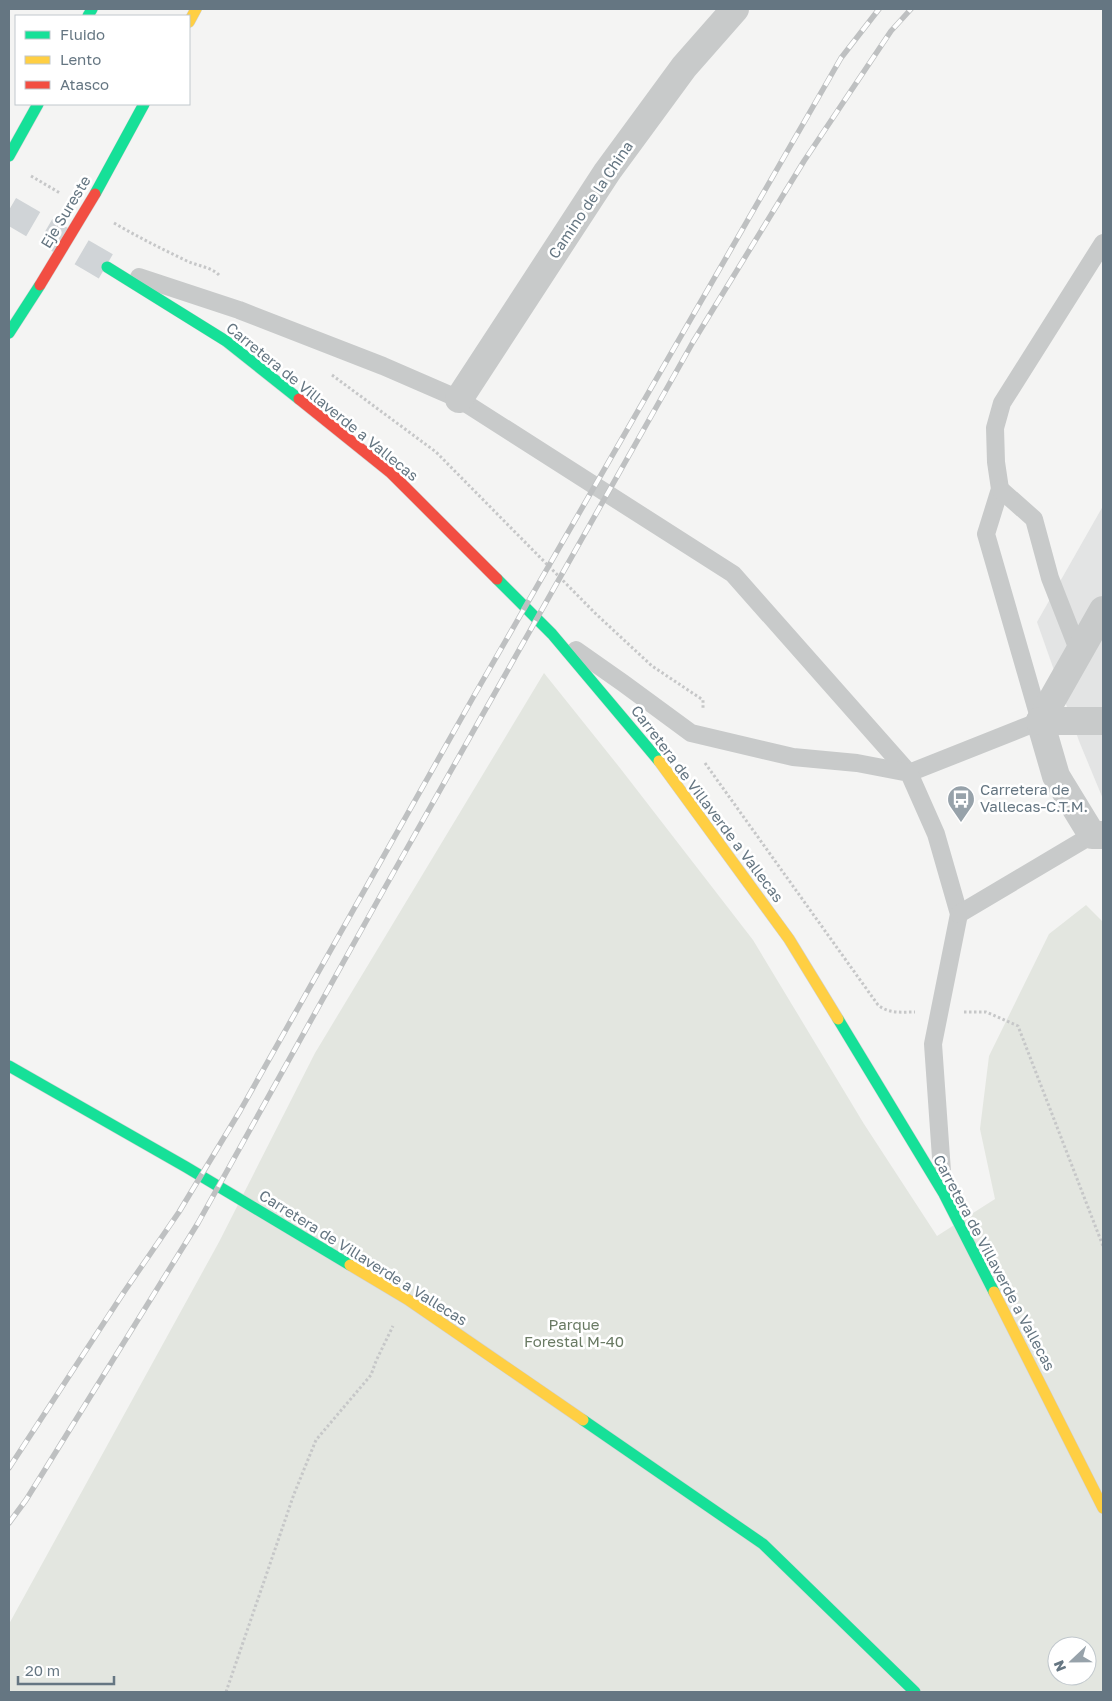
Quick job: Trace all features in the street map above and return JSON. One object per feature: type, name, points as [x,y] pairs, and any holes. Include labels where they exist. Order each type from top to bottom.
[{"type":"main road","points":[[190,20],[196,9]]},
{"type":"main road","points":[[11,153],[37,105]]},
{"type":"main road","name":"Eje Sureste","points":[[9,333],[95,194],[143,105]]},
{"type":"main road","name":"Carretera de Villaverde a Vallecas","points":[[107,267],[226,341],[391,473],[552,634],[650,749],[790,939],[944,1194],[1103,1508]]},
{"type":"main road","name":"Carretera de Villaverde a Vallecas","points":[[9,1066],[186,1167],[407,1299],[763,1544],[915,1692]]},
{"type":"street","name":"Camino de la China","points":[[458,399],[607,172],[684,67],[735,9]]},
{"type":"street","points":[[1098,835],[1056,776],[1040,721],[1103,610]]},
{"type":"street","points":[[1040,721],[1103,721]]},
{"type":"lane","points":[[552,634],[691,733],[793,757],[857,763],[909,773],[1040,721],[986,534],[1000,489],[994,428],[1002,404],[1103,243]]},
{"type":"lane","points":[[107,267],[239,310],[383,366],[458,399],[733,574],[909,773],[936,834],[959,914],[933,1044],[944,1194]]},
{"type":"lane","points":[[1000,489],[1034,519],[1050,578],[1079,652]]},
{"type":"lane","points":[[959,914],[1098,835]]},
{"type":"path","points":[[330,374],[436,452],[596,614],[652,666],[703,700],[703,716]]},
{"type":"path","points":[[705,764],[878,1005],[883,1009],[893,1012],[906,1012]]},
{"type":"path","points":[[986,1012],[1018,1026],[1103,1246]]},
{"type":"path","points":[[226,1692],[294,1494],[316,1440],[371,1375],[407,1299]]},
{"type":"shaded area","points":[[1103,506],[1103,799],[1079,741],[1037,622]]},
{"type":"green space","name":"Parque Forestal M-40","points":[[544,673],[753,940],[864,1124],[937,1236],[995,1199],[980,1129],[989,1056],[1049,934],[1086,905],[1103,922],[1103,1692],[9,1692],[9,1624],[219,1242],[315,1053]]},
{"type":"tunnel","points":[[9,210],[107,267]]},
{"type":"railway","points":[[9,1468],[124,1292],[179,1212],[240,1111],[475,694],[841,58],[879,9]]},
{"type":"railway","points":[[9,1523],[26,1500],[198,1223],[693,342],[804,161],[891,31],[911,9]]},
{"type":"traffic: fast","points":[[89,15],[92,9]]},
{"type":"traffic: fast","points":[[9,156],[37,105]]},
{"type":"traffic: fast","points":[[95,194],[143,105]]},
{"type":"traffic: fast","points":[[107,267],[226,341],[299,399]]},
{"type":"traffic: fast","points":[[9,333],[40,285]]},
{"type":"traffic: fast","points":[[497,579],[552,634],[659,761]]},
{"type":"traffic: fast","points":[[838,1019],[944,1194],[994,1292]]},
{"type":"traffic: fast","points":[[9,1066],[186,1167],[350,1265]]},
{"type":"traffic: fast","points":[[583,1420],[763,1544],[915,1692]]},
{"type":"traffic: slow","points":[[190,20],[196,9]]},
{"type":"traffic: slow","points":[[659,761],[789,939],[838,1019]]},
{"type":"traffic: slow","points":[[350,1265],[407,1299],[583,1420]]},
{"type":"traffic: slow","points":[[994,1292],[1103,1508]]},
{"type":"traffic: jam","points":[[40,285],[95,194]]},
{"type":"traffic: jam","points":[[299,399],[391,473],[497,579]]},
{"type":"place","name":"Carretera de Vallecas-C.T.M.","points":[[961,823]]}]
